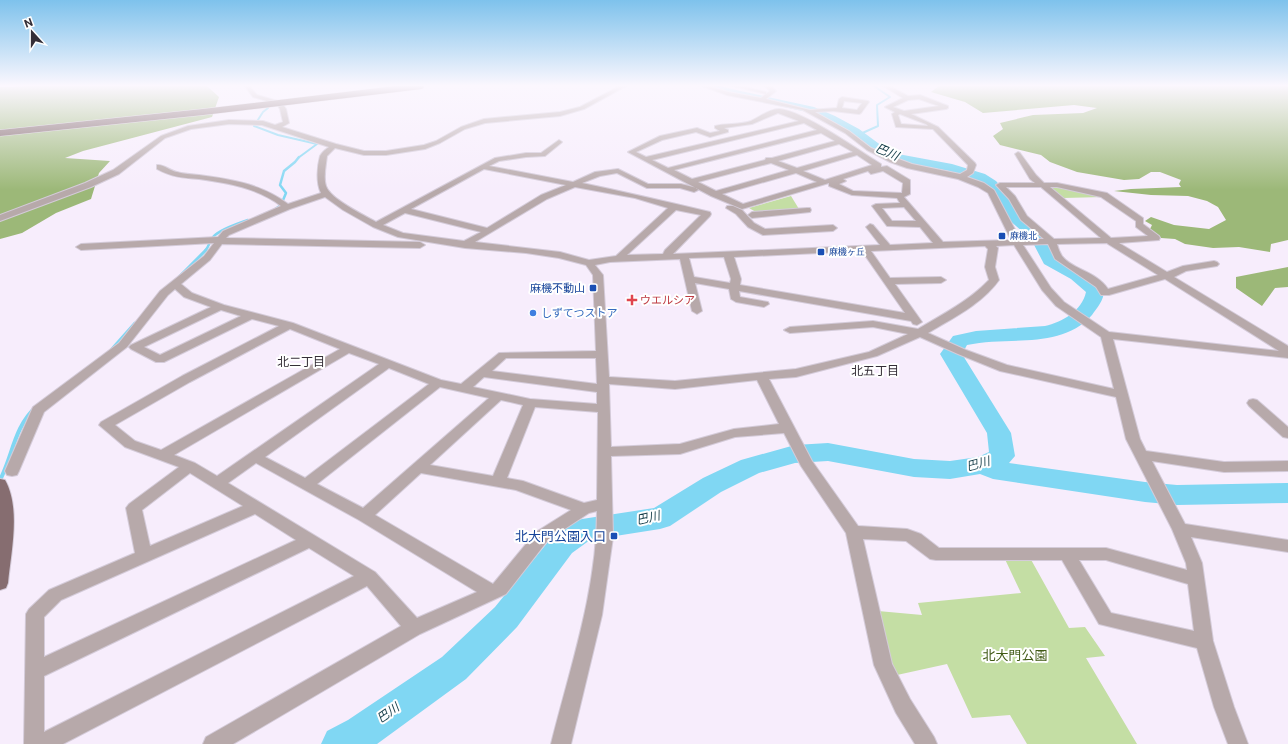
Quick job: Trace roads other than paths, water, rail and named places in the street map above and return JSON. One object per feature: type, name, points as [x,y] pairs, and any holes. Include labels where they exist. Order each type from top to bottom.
[{"type":"highway","points":[[0,128],[70,121]]},
{"type":"highway","points":[[0,133],[117,121]]},
{"type":"main road","points":[[0,484],[3,488],[6,508],[0,583]]},
{"type":"street","points":[[276,127],[286,123],[285,121]]},
{"type":"street","points":[[0,218],[88,185],[116,172],[163,137],[177,131],[212,123],[263,123],[334,146],[364,152],[386,153],[407,151],[438,142],[463,128],[487,121]]},
{"type":"street","points":[[710,135],[726,131],[717,127],[751,123],[755,121]]},
{"type":"street","points":[[645,159],[805,121],[878,166],[742,207]]},
{"type":"street","points":[[829,121],[847,132],[869,149],[893,160],[910,166],[936,171],[966,174],[982,185],[991,192],[1017,242],[1047,290],[1060,304],[1106,335],[1288,355]]},
{"type":"street","points":[[897,121],[898,126],[936,128]]},
{"type":"street","points":[[922,121],[936,128],[972,165],[966,174]]},
{"type":"street","points":[[767,242],[752,215],[742,207],[631,152],[660,138],[697,130],[824,182]]},
{"type":"street","points":[[667,170],[822,131]]},
{"type":"street","points":[[376,225],[497,159],[542,155],[559,142]]},
{"type":"street","points":[[690,182],[839,142]]},
{"type":"street","points":[[334,146],[324,155],[321,180],[322,187],[326,194],[346,208],[376,225],[401,235],[465,245],[560,255],[589,264],[618,259],[728,254],[767,242],[833,228]]},
{"type":"street","points":[[714,194],[858,153]]},
{"type":"street","points":[[1018,154],[1033,176],[1111,242],[1288,351]]},
{"type":"street","points":[[160,167],[167,173],[178,176],[226,181],[262,190],[287,207]]},
{"type":"street","points":[[483,167],[543,177],[574,185],[636,196],[673,207],[707,214],[668,252],[668,257]]},
{"type":"street","points":[[884,168],[900,186],[906,194],[899,196],[852,193],[832,184],[884,168]]},
{"type":"street","points":[[465,245],[544,197],[598,174],[618,172],[647,186],[681,186],[739,212],[767,242],[864,248],[1032,241],[1051,241],[1111,242],[1156,238],[1139,225],[1140,220],[1104,196],[1057,185],[1000,185],[1012,198],[1018,211],[1024,218],[1051,241],[1058,258],[1064,263],[1088,276],[1100,285],[1105,293],[1166,276],[1183,269],[1214,264]]},
{"type":"street","points":[[875,195],[900,186]]},
{"type":"street","points":[[784,195],[842,189]]},
{"type":"street","points":[[12,471],[38,410],[123,345],[164,293],[176,285],[207,258],[216,240],[240,226],[287,207],[326,194]]},
{"type":"street","points":[[899,196],[940,245]]},
{"type":"street","points":[[906,205],[876,206],[890,224],[922,224]]},
{"type":"street","points":[[618,259],[673,207]]},
{"type":"street","points":[[404,210],[489,231]]},
{"type":"street","points":[[752,215],[788,214],[807,210]]},
{"type":"street","points":[[798,228],[795,223],[815,222]]},
{"type":"street","points":[[870,227],[887,247]]},
{"type":"street","points":[[81,247],[216,240],[436,245],[452,243]]},
{"type":"street","points":[[481,374],[603,385],[675,385],[796,373],[873,354],[922,332],[966,305],[985,290],[994,280],[990,266],[993,248],[987,243]]},
{"type":"street","points":[[864,248],[914,318],[922,332]]},
{"type":"street","points":[[728,254],[736,279],[734,292],[736,299],[764,304]]},
{"type":"street","points":[[684,256],[697,311]]},
{"type":"street","points":[[561,744],[593,615],[605,537],[604,408],[598,275],[589,264]]},
{"type":"street","points":[[690,279],[914,318]]},
{"type":"street","points":[[888,281],[941,280]]},
{"type":"street","points":[[176,285],[188,295],[220,307],[289,325],[438,383],[496,397],[530,403],[604,408]]},
{"type":"street","points":[[220,307],[135,347],[160,360],[251,315]]},
{"type":"street","points":[[790,330],[873,324],[922,332],[962,352],[1004,368],[1121,394]]},
{"type":"street","points":[[289,325],[186,379],[106,425],[130,444],[190,466],[369,576],[414,628]]},
{"type":"street","points":[[1106,335],[1133,439],[1180,529],[1194,563],[1204,641],[1224,708],[1238,744]]},
{"type":"street","points":[[162,456],[349,348]]},
{"type":"street","points":[[463,389],[503,355],[602,354]]},
{"type":"street","points":[[218,483],[389,363]]},
{"type":"street","points":[[761,376],[806,463],[854,532],[883,665],[903,706],[926,744]]},
{"type":"street","points":[[306,485],[438,383]]},
{"type":"street","points":[[364,516],[496,397]]},
{"type":"street","points":[[498,481],[530,403]]},
{"type":"street","points":[[1253,403],[1288,434]]},
{"type":"street","points":[[605,452],[680,449],[734,434],[788,428]]},
{"type":"street","points":[[1142,455],[1224,467],[1288,466]]},
{"type":"street","points":[[255,457],[364,516],[492,592]]},
{"type":"street","points":[[144,555],[134,508],[190,466]]},
{"type":"street","points":[[418,468],[518,485],[584,509],[604,507]]},
{"type":"street","points":[[34,744],[35,614],[55,595],[256,507]]},
{"type":"street","points":[[213,744],[414,628],[500,589],[542,536],[584,509]]},
{"type":"street","points":[[1180,529],[1288,546]]},
{"type":"street","points":[[854,532],[908,535],[915,538],[936,554],[1106,554],[1196,579]]},
{"type":"street","points":[[35,671],[310,540]]},
{"type":"street","points":[[1066,553],[1104,619],[1204,641]]},
{"type":"street","points":[[42,744],[369,576]]},
{"type":"waterway","points":[[257,121],[254,126],[278,135],[317,144],[298,158]]},
{"type":"waterway","name":"巴川","points":[[836,121],[855,132],[878,149],[894,157],[952,168],[980,177],[991,184],[1004,198],[1013,216],[1038,237],[1050,260],[1077,275],[1095,291],[1092,301],[1077,320],[1063,328],[1047,332],[976,337],[960,340],[951,354],[999,433],[1002,456],[983,465]]},
{"type":"waterway","points":[[858,135],[878,126],[878,121]]},
{"type":"waterway","points":[[274,210],[281,205],[286,193],[280,185],[284,171],[298,158]]},
{"type":"waterway","points":[[205,251],[216,234],[229,227],[248,220]]},
{"type":"waterway","points":[[179,277],[205,251]]},
{"type":"waterway","points":[[111,350],[135,323]]},
{"type":"waterway","points":[[0,480],[18,432],[23,423],[36,407]]},
{"type":"waterway","name":"巴川","points":[[340,744],[361,733],[454,668],[506,617],[562,545],[582,530],[660,518],[712,485],[750,466],[795,454],[828,452],[914,468],[950,470],[983,465]]},
{"type":"waterway","points":[[983,465],[993,470],[1145,492],[1177,495],[1288,493]]},
{"type":"place","name":"麻機北","points":[[1002,236]]},
{"type":"place","name":"麻機ヶ丘","points":[[821,252]]},
{"type":"place","name":"麻機不動山","points":[[593,288]]},
{"type":"place","name":"ウエルシア","points":[[632,300]]},
{"type":"place","name":"しずてつストア","points":[[533,313]]},
{"type":"place","name":"北大門公園入口","points":[[614,536]]},
{"type":"district","name":"北二丁目","points":[[301,362]]},
{"type":"district","name":"北五丁目","points":[[875,371]]},
{"type":"park label","name":"北大門公園","points":[[1015,655]]}]
